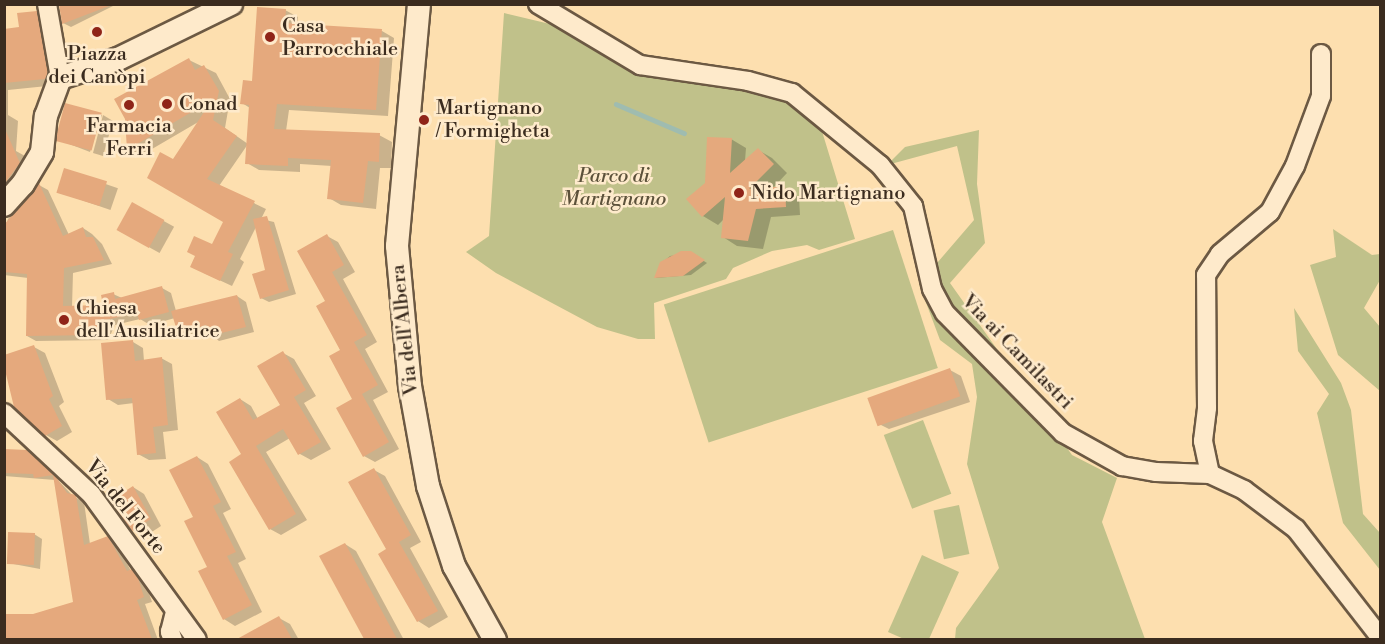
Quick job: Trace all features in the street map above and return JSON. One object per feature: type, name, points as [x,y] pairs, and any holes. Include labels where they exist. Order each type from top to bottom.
[{"type":"street","points":[[4,205],[23,184],[42,152],[46,116],[60,78],[47,4]]},
{"type":"street","points":[[60,78],[118,59],[231,4]]},
{"type":"street","name":"Via dell'Albera","points":[[419,4],[397,246],[410,386],[428,486],[454,566],[495,639]]},
{"type":"street","name":"Via ai Camilastri","points":[[538,4],[640,65],[748,81],[792,93],[880,165],[913,206],[932,289],[945,312],[1063,433],[1122,466],[1156,472],[1210,474],[1244,490],[1296,529],[1380,637]]},
{"type":"street","points":[[1210,474],[1203,441],[1207,408],[1206,275],[1220,254],[1270,212],[1286,183],[1321,96],[1321,54]]},
{"type":"street","name":"Via del Forte","points":[[4,413],[91,494],[175,612],[197,639]]},
{"type":"street","points":[[173,639],[170,632],[175,612]]},
{"type":"green space","name":"Parco di Martignano","points":[[504,13],[550,24],[625,64],[775,95],[821,128],[855,239],[819,250],[807,245],[772,251],[733,268],[726,279],[654,303],[655,339],[638,339],[597,327],[496,273],[466,252],[489,236]]},
{"type":"green space","points":[[979,130],[977,184],[985,243],[950,283],[1072,455],[1117,478],[1102,522],[1145,639],[955,639],[956,628],[999,568],[967,464],[977,397],[972,364],[940,340],[919,284],[974,220],[957,146],[887,165],[905,147]]},
{"type":"green space","points":[[1333,229],[1372,255],[1380,254],[1380,280],[1364,308],[1380,327],[1380,391],[1338,355],[1310,265],[1336,257]]},
{"type":"green space","points":[[893,230],[938,368],[709,442],[664,304]]},
{"type":"green space","points":[[1294,308],[1341,383],[1351,410],[1363,514],[1380,533],[1380,570],[1343,523],[1317,413],[1329,394],[1298,351]]},
{"type":"green space","points":[[923,420],[951,494],[912,509],[884,435]]},
{"type":"green space","points":[[959,505],[969,554],[944,559],[934,510]]},
{"type":"green space","points":[[922,555],[959,572],[929,639],[904,639],[888,632]]},
{"type":"building","points":[[59,4],[109,4],[109,6],[62,24]]},
{"type":"building","points":[[257,7],[286,9],[285,23],[382,29],[376,110],[277,104],[274,129],[380,133],[379,162],[368,161],[363,203],[327,199],[331,160],[288,158],[288,166],[245,164],[249,105],[240,104],[243,80],[252,81]]},
{"type":"building","points":[[37,11],[48,73],[45,79],[4,83],[4,29],[19,27],[17,13]]},
{"type":"building","points":[[189,58],[195,70],[204,65],[219,91],[213,120],[237,136],[207,179],[255,201],[228,252],[233,254],[220,281],[190,267],[195,256],[187,252],[194,236],[212,244],[223,222],[147,178],[160,152],[173,159],[212,100],[127,150],[125,119],[114,99]]},
{"type":"building","points":[[65,103],[102,113],[92,151],[55,141]]},
{"type":"building","points":[[4,127],[20,163],[4,184]]},
{"type":"building","name":"Nido Martignano","points":[[707,137],[732,138],[730,173],[758,148],[774,164],[749,189],[785,186],[786,207],[756,209],[748,241],[721,238],[725,197],[702,217],[686,199],[705,183]]},
{"type":"building","points":[[64,168],[107,181],[99,206],[56,193]]},
{"type":"building","points":[[39,183],[63,236],[83,227],[86,237],[93,237],[104,260],[64,268],[63,306],[103,305],[101,295],[114,292],[115,299],[162,286],[169,312],[139,320],[137,313],[105,320],[98,335],[26,336],[27,274],[4,272],[4,225]]},
{"type":"building","points":[[132,202],[164,220],[149,248],[116,230]]},
{"type":"building","points":[[267,216],[289,290],[260,299],[252,274],[265,270],[253,219]]},
{"type":"building","points":[[327,234],[344,265],[332,272],[367,335],[354,342],[378,385],[362,394],[389,442],[363,457],[336,408],[352,399],[329,356],[340,350],[316,306],[325,301],[297,251]]},
{"type":"building","points":[[681,251],[691,251],[705,260],[683,276],[654,278],[660,262]]},
{"type":"building","points":[[237,295],[246,327],[209,336],[206,325],[178,334],[171,311]]},
{"type":"building","points":[[133,340],[135,361],[162,357],[168,425],[153,427],[156,453],[137,455],[132,398],[106,400],[101,343]]},
{"type":"building","points":[[34,345],[53,396],[49,399],[62,426],[45,436],[14,407],[4,366],[4,355]]},
{"type":"building","points":[[283,351],[306,390],[294,397],[321,442],[298,455],[283,429],[256,446],[296,514],[269,530],[229,462],[241,454],[216,412],[240,398],[253,420],[280,405],[257,366]]},
{"type":"building","points":[[950,368],[960,396],[878,426],[867,398]]},
{"type":"building","points":[[4,449],[27,450],[56,477],[67,493],[76,495],[84,545],[108,536],[127,571],[132,569],[138,578],[144,597],[137,600],[152,639],[4,639],[4,614],[33,614],[73,602],[53,475],[34,478],[33,474],[4,473]]},
{"type":"building","points":[[197,456],[221,502],[213,506],[236,552],[227,556],[252,605],[223,620],[198,571],[207,567],[184,521],[193,517],[169,470]]},
{"type":"building","points":[[374,468],[411,535],[399,542],[438,611],[417,622],[378,554],[386,549],[348,482]]},
{"type":"building","points":[[133,486],[151,519],[132,531],[110,501]]},
{"type":"building","points":[[8,532],[35,533],[34,565],[7,564]]},
{"type":"building","points":[[345,543],[397,639],[364,639],[319,556]]},
{"type":"building","points":[[279,616],[292,639],[237,639],[257,628]]},
{"type":"waterway","points":[[616,104],[684,133]]},
{"type":"place","name":"Piazza dei Canòpi","points":[[97,32]]},
{"type":"place","name":"Casa Parrocchiale","points":[[270,37]]},
{"type":"place","name":"Conad","points":[[167,104]]},
{"type":"place","name":"Farmacia Ferri","points":[[129,105]]},
{"type":"place","name":"Martignano / Formigheta","points":[[424,120]]},
{"type":"place","name":"Nido Martignano","points":[[739,193]]},
{"type":"place","name":"Chiesa dell'Ausiliatrice","points":[[64,320]]}]
